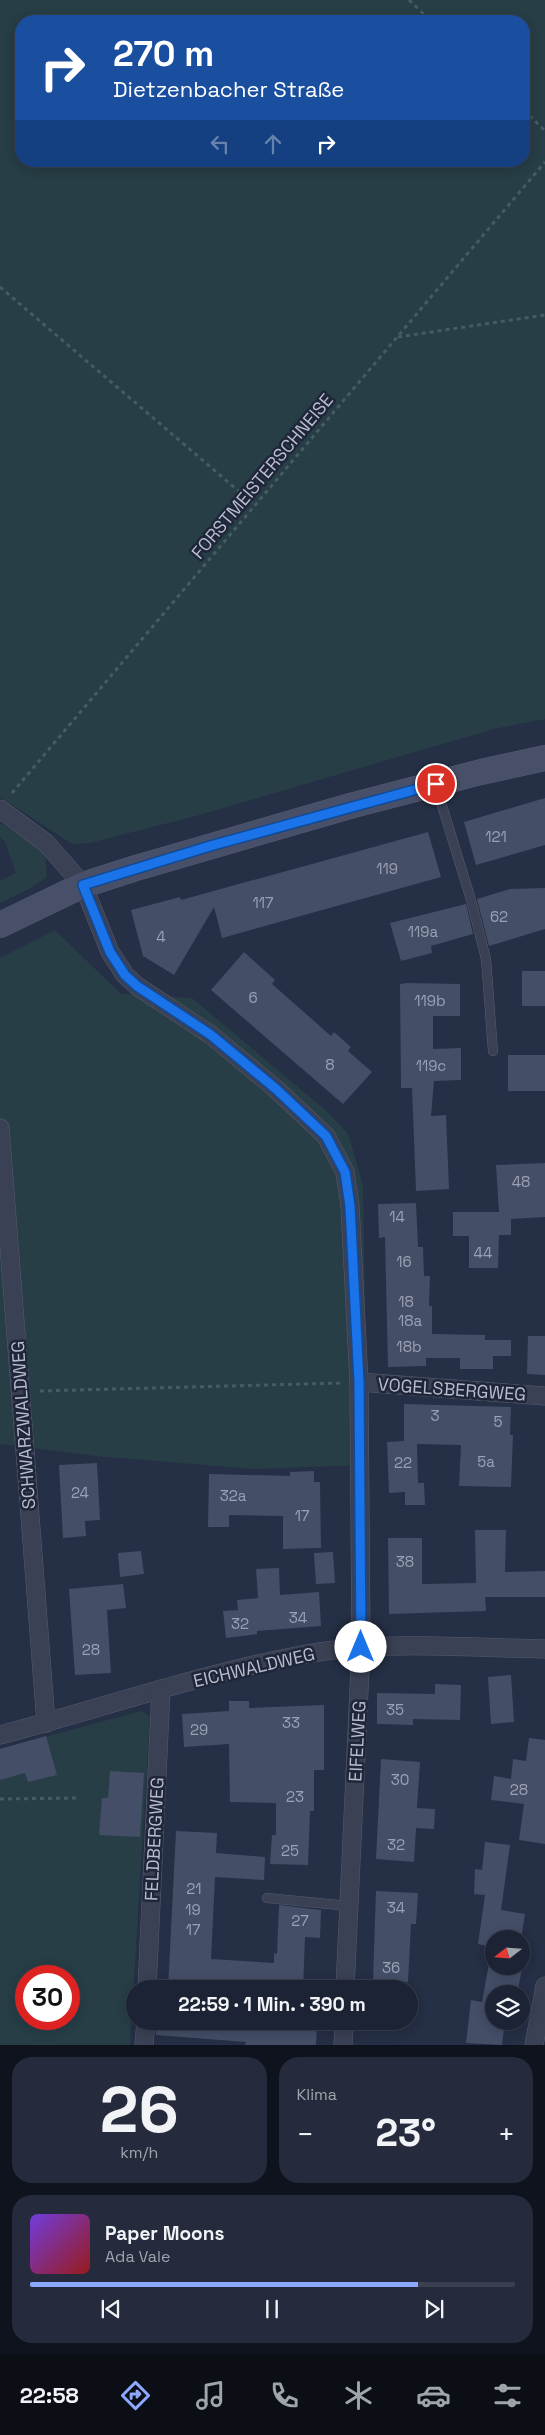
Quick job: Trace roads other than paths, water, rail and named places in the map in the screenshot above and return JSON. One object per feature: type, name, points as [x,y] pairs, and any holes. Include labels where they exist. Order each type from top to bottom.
[{"type":"main road","points":[[0,924],[83,885],[210,846],[436,784],[545,758]]},
{"type":"street","name":"EIFELWEG","points":[[3,804],[46,843],[83,885],[110,952],[125,975],[137,986],[187,1018],[242,1060],[307,1117],[326,1136],[345,1172],[350,1206],[359,1382],[361,1647],[345,1980]]},
{"type":"street","name":"SCHWARZWALDWEG","points":[[0,1128],[46,1723]]},
{"type":"street","name":"VOGELSBERGWEG","points":[[359,1382],[545,1396]]},
{"type":"street","name":"EICHWALDWEG","points":[[0,1735],[161,1690],[308,1654],[361,1647],[545,1648]]},
{"type":"street","name":"FELDBERGWEG","points":[[147,1980],[161,1690]]},
{"type":"street","points":[[534,2045],[545,1986]]},
{"type":"street","points":[[144,2045],[145,2030]]},
{"type":"street","points":[[343,2045],[344,2030]]},
{"type":"lane","points":[[436,784],[471,900],[486,959],[493,1051]]},
{"type":"lane","points":[[267,1898],[349,1906]]}]
